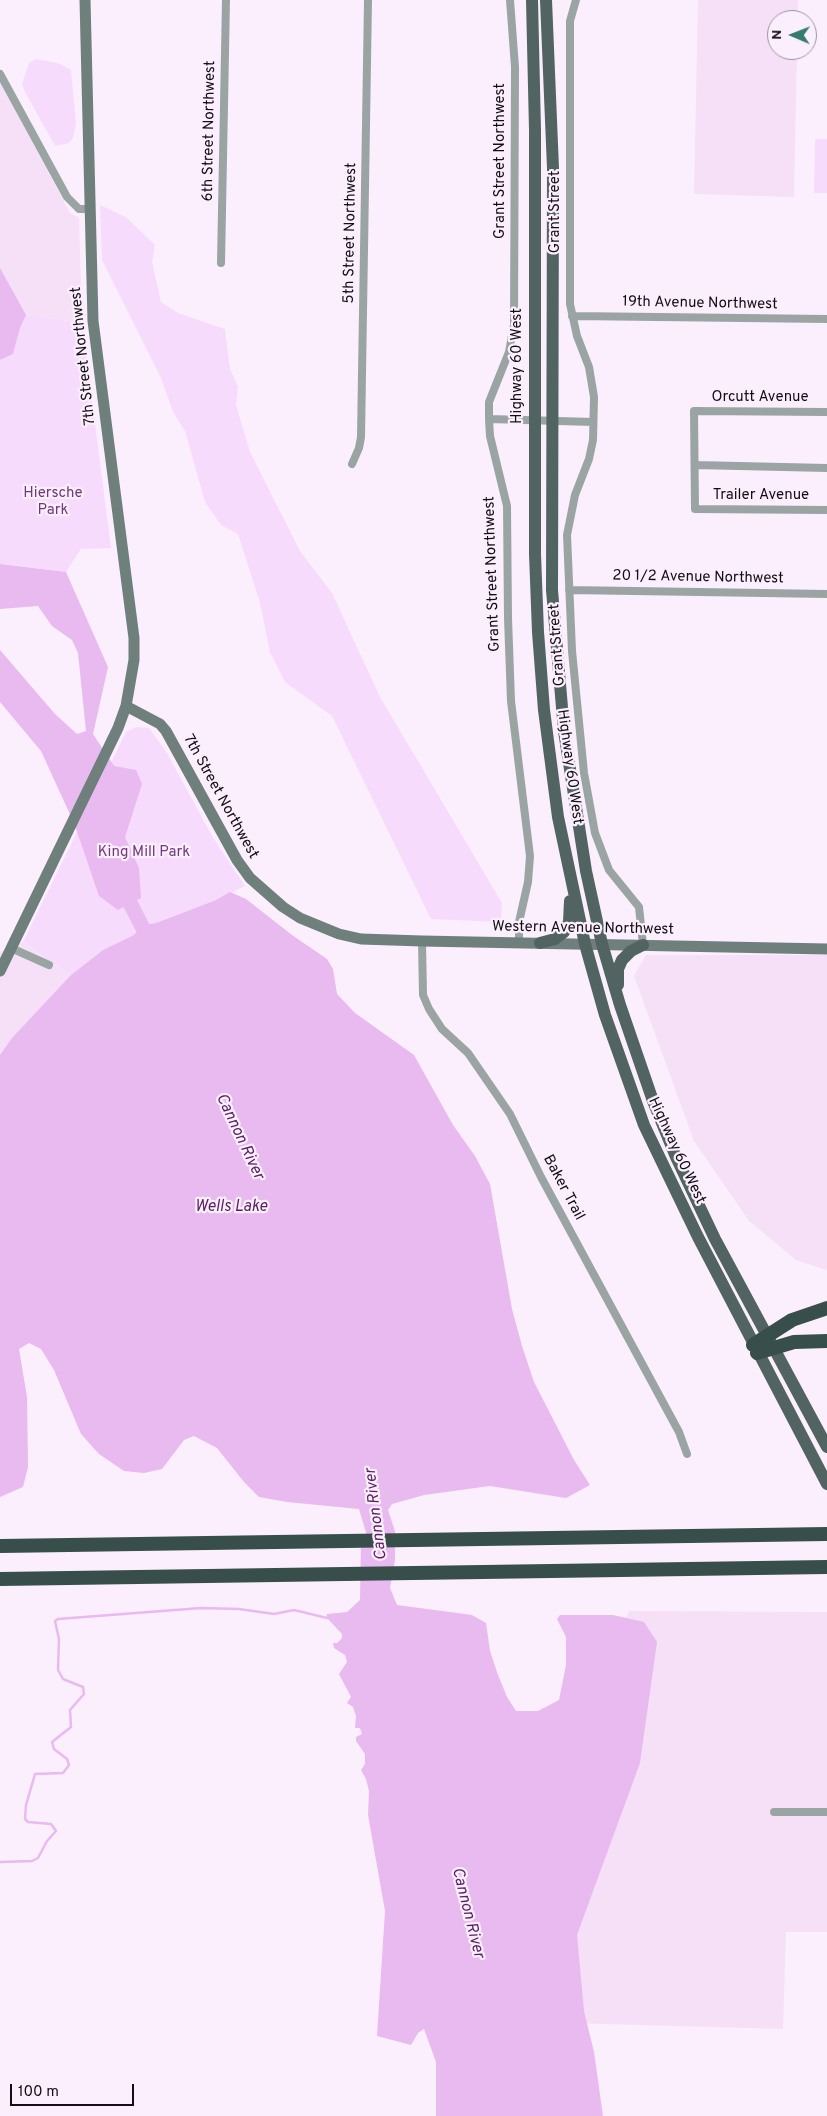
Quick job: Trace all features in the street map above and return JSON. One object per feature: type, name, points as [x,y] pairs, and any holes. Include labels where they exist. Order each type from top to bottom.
[{"type":"highway","points":[[755,1349],[770,1341],[792,1320],[827,1308]]},
{"type":"highway","points":[[770,1341],[827,1341]]},
{"type":"highway","points":[[0,1546],[827,1534]]},
{"type":"highway","points":[[0,1579],[826,1567]]},
{"type":"main road","name":"Highway 60 West","points":[[532,0],[535,130],[534,420],[538,632],[554,787],[569,871],[585,944],[620,1062],[652,1146],[755,1349],[827,1484]]},
{"type":"main road","name":"Highway 60 West","points":[[546,0],[552,168],[552,590],[557,661],[574,802],[602,944],[620,1005],[653,1101],[676,1157],[715,1239],[827,1447]]},
{"type":"main road","points":[[540,943],[560,936],[567,927],[570,908],[569,871]]},
{"type":"main road","points":[[620,1005],[618,976],[620,965],[632,951],[643,945]]},
{"type":"street","name":"7th Street Northwest","points":[[0,971],[6,948],[110,745],[126,706],[133,674],[134,638],[93,321],[85,0]]},
{"type":"street","name":"6th Street Northwest","points":[[221,263],[226,0]]},
{"type":"street","name":"5th Street Northwest","points":[[352,464],[360,448],[361,437],[368,0]]},
{"type":"street","name":"Grant Street Northwest","points":[[510,0],[515,67],[514,330],[510,352],[489,402],[489,419],[490,436],[507,506],[510,672],[515,745],[530,856],[528,882],[519,922],[519,942]]},
{"type":"street","name":"Grant Street","points":[[576,0],[571,16],[570,39],[572,316],[592,382],[593,422],[593,440],[589,459],[570,515],[567,535],[577,712],[594,833],[609,870],[639,907],[643,945]]},
{"type":"street","points":[[0,74],[67,197],[79,209],[89,209]]},
{"type":"street","name":"19th Avenue Northwest","points":[[572,316],[827,319]]},
{"type":"street","name":"Orcutt Avenue","points":[[695,465],[694,411],[827,412]]},
{"type":"street","points":[[489,419],[593,422]]},
{"type":"street","points":[[695,465],[827,468]]},
{"type":"street","name":"Trailer Avenue","points":[[695,465],[695,509],[827,510]]},
{"type":"street","name":"20 1/2 Avenue Northwest","points":[[569,590],[827,594]]},
{"type":"street","name":"7th Street Northwest","points":[[126,706],[160,724],[166,730],[236,860],[250,878],[283,907],[300,918],[339,934]]},
{"type":"street","name":"Western Avenue Northwest","points":[[339,934],[362,939],[422,941],[827,948]]},
{"type":"street","name":"Baker Trail","points":[[422,941],[423,995],[429,1009],[442,1029],[468,1053],[510,1114],[541,1177],[675,1424],[687,1454]]},
{"type":"street","points":[[6,948],[49,965]]},
{"type":"street","points":[[774,1812],[827,1812]]},
{"type":"shaded area","points":[[698,0],[798,0],[798,10],[767,10],[767,60],[797,60],[794,197],[694,194]]},
{"type":"shaded area","points":[[0,82],[70,213],[79,218],[82,323],[26,315],[0,286]]},
{"type":"shaded area","points":[[23,942],[71,975],[0,1225],[0,952]]},
{"type":"shaded area","points":[[646,955],[827,955],[827,1270],[796,1260],[749,1221],[694,1141],[634,976]]},
{"type":"shaded area","points":[[629,1611],[827,1612],[827,1932],[786,1932],[783,2029],[566,2023],[564,1759]]},
{"type":"green space","points":[[36,59],[58,63],[71,70],[76,123],[73,138],[69,143],[55,146],[25,92],[22,84],[29,63]]},
{"type":"green space","points":[[815,139],[827,139],[827,193],[814,193]]},
{"type":"green space","points":[[100,205],[126,217],[155,245],[152,262],[161,302],[178,313],[225,329],[230,369],[238,387],[236,405],[250,452],[300,551],[332,593],[380,697],[502,903],[501,922],[431,919],[332,716],[285,682],[270,652],[260,603],[238,534],[221,525],[205,502],[185,431],[173,412],[161,378],[102,260]]},
{"type":"green space","name":"Hiersche Park","points":[[26,315],[82,323],[111,548],[81,549],[66,572],[0,564],[0,360],[13,354],[20,328]]},
{"type":"green space","name":"King Mill Park","points":[[136,727],[149,728],[167,753],[212,836],[245,886],[216,900],[156,923],[143,925],[135,935],[103,950],[71,975],[23,942],[126,732]]},
{"type":"water","points":[[0,268],[26,315],[20,328],[13,354],[0,360]]},
{"type":"water","points":[[0,564],[66,572],[108,667],[93,734],[114,766],[136,770],[142,784],[125,837],[139,868],[141,898],[118,910],[99,896],[74,823],[41,751],[0,702],[0,650],[55,714],[77,734],[86,731],[78,653],[72,640],[52,626],[38,606],[0,609]]},
{"type":"water","name":"Wells Lake","points":[[230,892],[246,899],[292,935],[327,959],[333,969],[337,994],[355,1013],[414,1055],[453,1125],[475,1156],[490,1184],[512,1309],[522,1346],[534,1382],[574,1460],[590,1485],[566,1498],[490,1486],[424,1495],[392,1504],[388,1510],[395,1531],[395,1560],[390,1588],[397,1605],[472,1615],[486,1623],[490,1651],[498,1675],[507,1697],[516,1711],[538,1711],[559,1700],[566,1665],[566,1637],[557,1619],[560,1615],[613,1615],[644,1622],[657,1642],[640,1763],[577,1935],[584,2011],[594,2052],[603,2116],[436,2116],[436,2062],[424,2029],[418,2033],[411,2045],[377,2036],[385,1911],[368,1815],[369,1791],[361,1770],[365,1764],[365,1754],[356,1741],[356,1737],[362,1734],[360,1728],[355,1728],[356,1716],[353,1707],[347,1703],[351,1697],[339,1674],[347,1662],[345,1655],[334,1648],[333,1643],[337,1643],[342,1638],[342,1634],[327,1618],[327,1614],[347,1612],[360,1600],[361,1540],[368,1539],[359,1509],[287,1502],[259,1497],[244,1482],[217,1448],[194,1436],[184,1440],[162,1469],[144,1473],[124,1471],[99,1454],[81,1434],[54,1370],[41,1349],[29,1343],[19,1349],[27,1397],[28,1467],[23,1487],[0,1497],[0,1055],[12,1038],[71,975],[103,950],[134,935],[143,925],[156,923],[216,900]]},
{"type":"waterway","name":"Cannon River","points":[[124,883],[130,903],[151,944]]},
{"type":"waterway","points":[[0,1862],[32,1861],[38,1858],[47,1841],[56,1831],[51,1824],[28,1822],[25,1819],[26,1805],[35,1774],[63,1773],[69,1765],[67,1759],[54,1749],[52,1742],[71,1727],[70,1710],[84,1694],[83,1687],[63,1679],[58,1670],[59,1639],[55,1621],[58,1619],[201,1608],[239,1609],[274,1614],[294,1610],[327,1618]]}]
